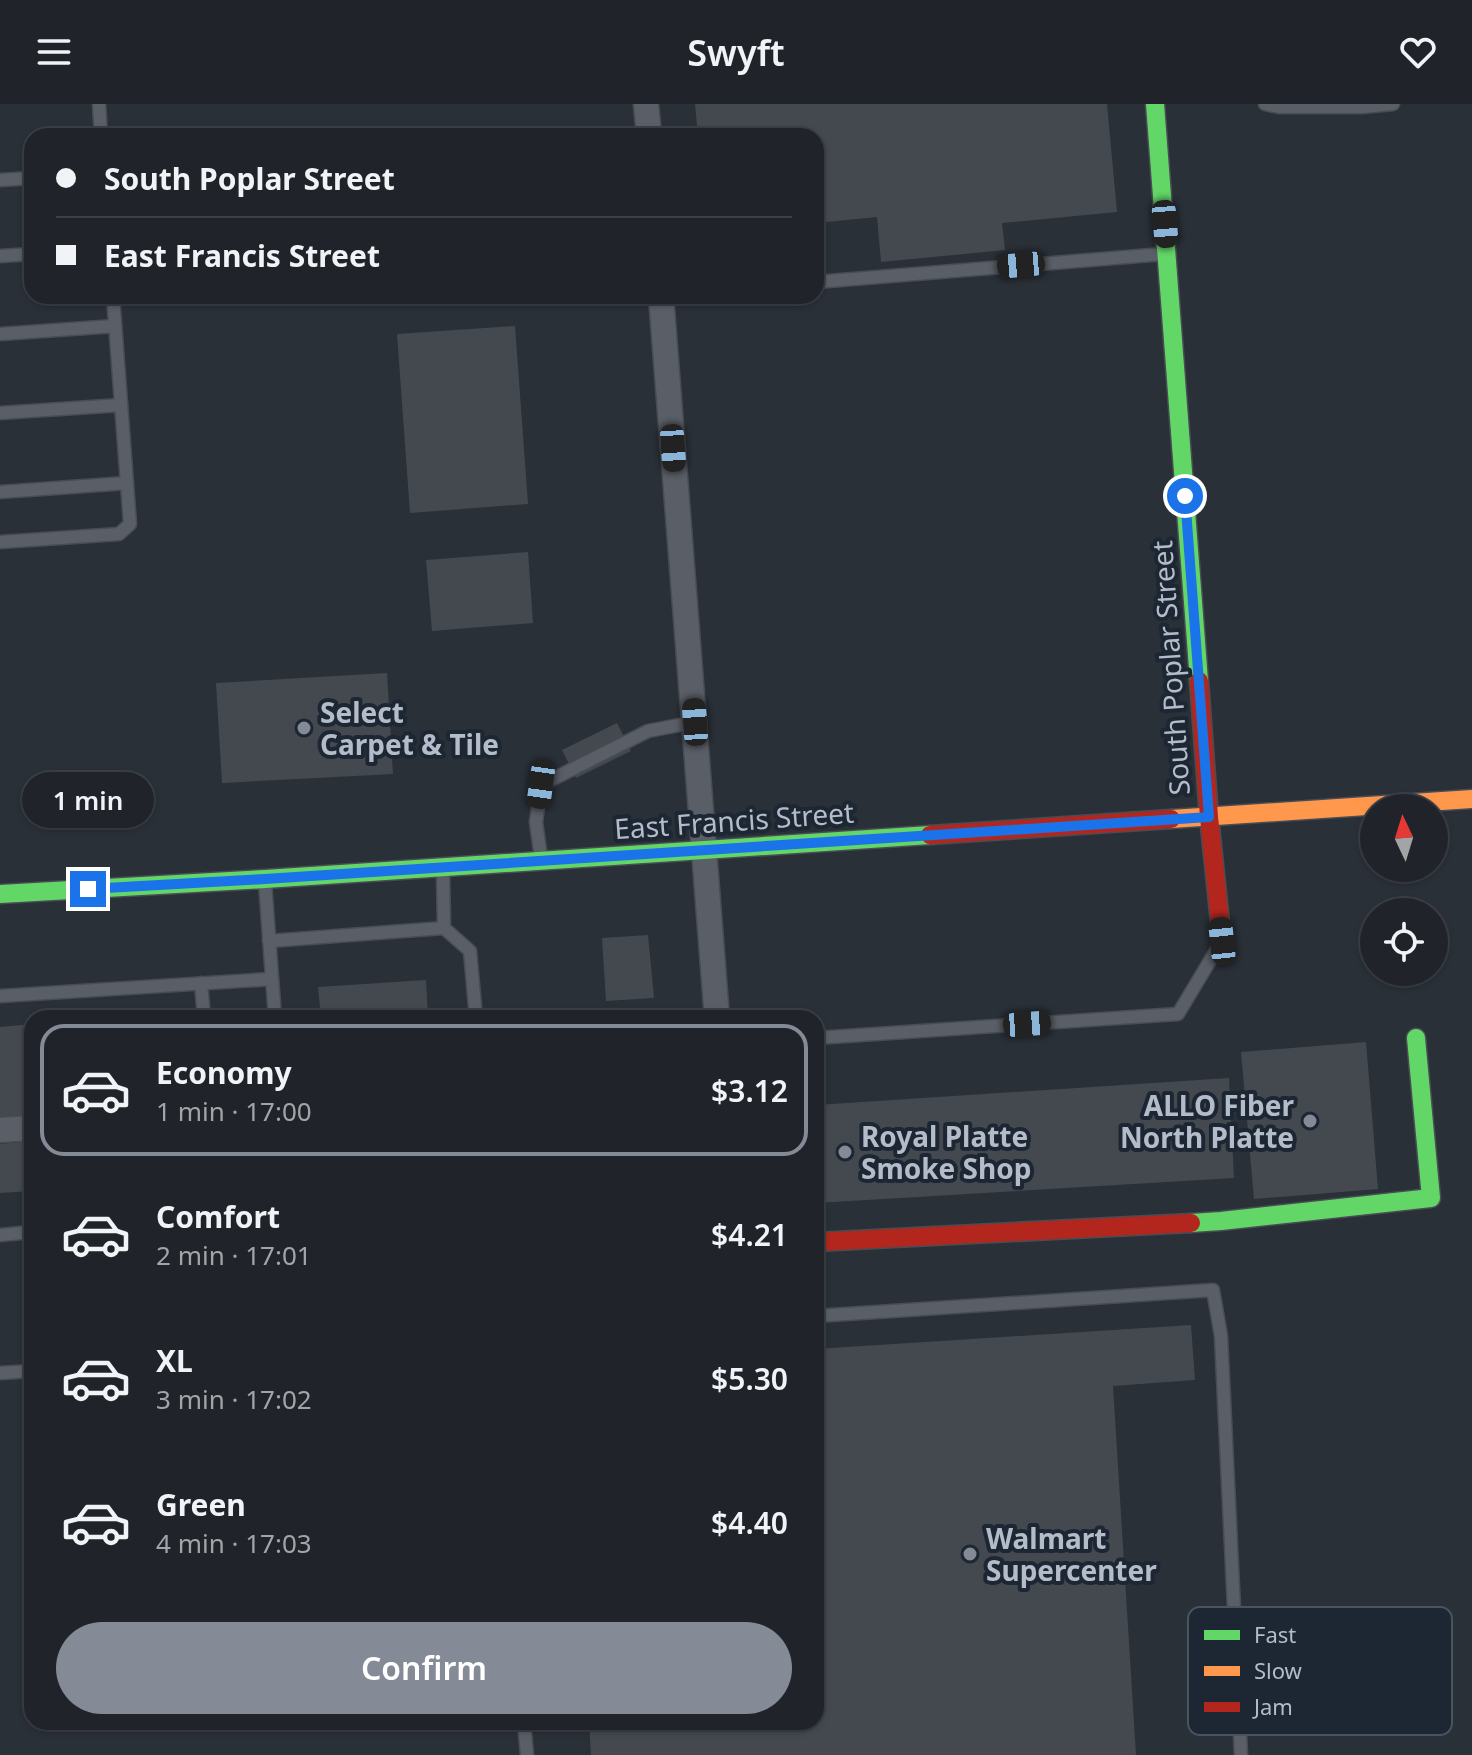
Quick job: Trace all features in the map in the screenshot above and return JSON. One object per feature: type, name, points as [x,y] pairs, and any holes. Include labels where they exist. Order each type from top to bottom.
[{"type":"street","points":[[646,104],[648,128]]},
{"type":"street","name":"South Poplar Street","points":[[1155,104],[1209,817],[1222,941]]},
{"type":"street","points":[[662,304],[716,1010]]},
{"type":"street","name":"East Francis Street","points":[[0,894],[443,868],[1472,799]]},
{"type":"street","points":[[824,1242],[1221,1221],[1431,1198],[1416,1038]]},
{"type":"street","points":[[0,1130],[24,1128]]},
{"type":"lane","points":[[99,104],[100,128]]},
{"type":"lane","points":[[1265,104],[1279,107],[1393,104]]},
{"type":"lane","points":[[0,180],[24,178]]},
{"type":"lane","points":[[0,256],[24,254]]},
{"type":"lane","points":[[824,281],[1167,254]]},
{"type":"lane","points":[[0,542],[119,534],[130,524],[114,304]]},
{"type":"lane","points":[[0,334],[115,326]]},
{"type":"lane","points":[[0,413],[121,405]]},
{"type":"lane","points":[[0,492],[127,483]]},
{"type":"lane","points":[[542,861],[536,822],[541,785],[648,731],[695,722]]},
{"type":"lane","points":[[443,868],[444,928]]},
{"type":"lane","points":[[265,879],[274,1010]]},
{"type":"lane","points":[[269,941],[444,928],[470,951],[475,1010]]},
{"type":"lane","points":[[824,1037],[1178,1014],[1222,941]]},
{"type":"lane","points":[[0,996],[272,979]]},
{"type":"lane","points":[[201,983],[203,1010]]},
{"type":"lane","points":[[0,1235],[24,1233]]},
{"type":"lane","points":[[824,1315],[1213,1290],[1221,1336],[1234,1607]]},
{"type":"lane","points":[[0,1373],[24,1372]]},
{"type":"lane","points":[[525,1730],[527,1755]]},
{"type":"lane","points":[[1240,1735],[1241,1755]]},
{"type":"building","points":[[695,104],[1107,104],[1117,212],[1002,223],[1005,250],[881,262],[877,217],[824,222],[824,128],[697,128]]},
{"type":"building","points":[[515,326],[528,504],[410,513],[397,334]]},
{"type":"building","points":[[528,552],[533,623],[432,631],[426,560]]},
{"type":"building","name":"Select Carpet & Tile","points":[[387,673],[393,774],[222,783],[216,683]]},
{"type":"building","points":[[617,723],[631,751],[576,778],[562,750]]},
{"type":"building","points":[[648,935],[654,998],[606,1001],[602,938]]},
{"type":"building","points":[[426,980],[428,1010],[320,1010],[318,987]]},
{"type":"building","points":[[24,1025],[24,1116],[0,1118],[0,1027]]},
{"type":"building","name":"ALLO Fiber North Platte","points":[[1366,1042],[1378,1189],[1254,1199],[1241,1052]]},
{"type":"building","points":[[1229,1078],[1234,1178],[824,1203],[824,1104]]},
{"type":"building","points":[[24,1142],[24,1192],[0,1193],[0,1144]]},
{"type":"building","name":"Walmart Supercenter","points":[[1191,1325],[1195,1380],[1113,1386],[1136,1755],[591,1755],[589,1730],[824,1730],[824,1348]]},
{"type":"traffic: fast","points":[[1155,104],[1199,681]]},
{"type":"traffic: fast","points":[[0,894],[930,835]]},
{"type":"traffic: fast","points":[[1191,1223],[1431,1198],[1416,1038]]},
{"type":"traffic: slow","points":[[1171,819],[1472,799]]},
{"type":"traffic: jam","points":[[1199,681],[1222,941]]},
{"type":"traffic: jam","points":[[930,835],[1171,819]]},
{"type":"traffic: jam","points":[[824,1242],[1191,1223]]},
{"type":"place","name":"Select Carpet & Tile","points":[[304,728]]},
{"type":"place","name":"ALLO Fiber North Platte","points":[[1310,1121]]},
{"type":"place","name":"Royal Platte Smoke Shop","points":[[845,1152]]},
{"type":"place","name":"Walmart Supercenter","points":[[970,1554]]},
{"type":"route","points":[[88,889],[1209,817],[1185,496]]}]
